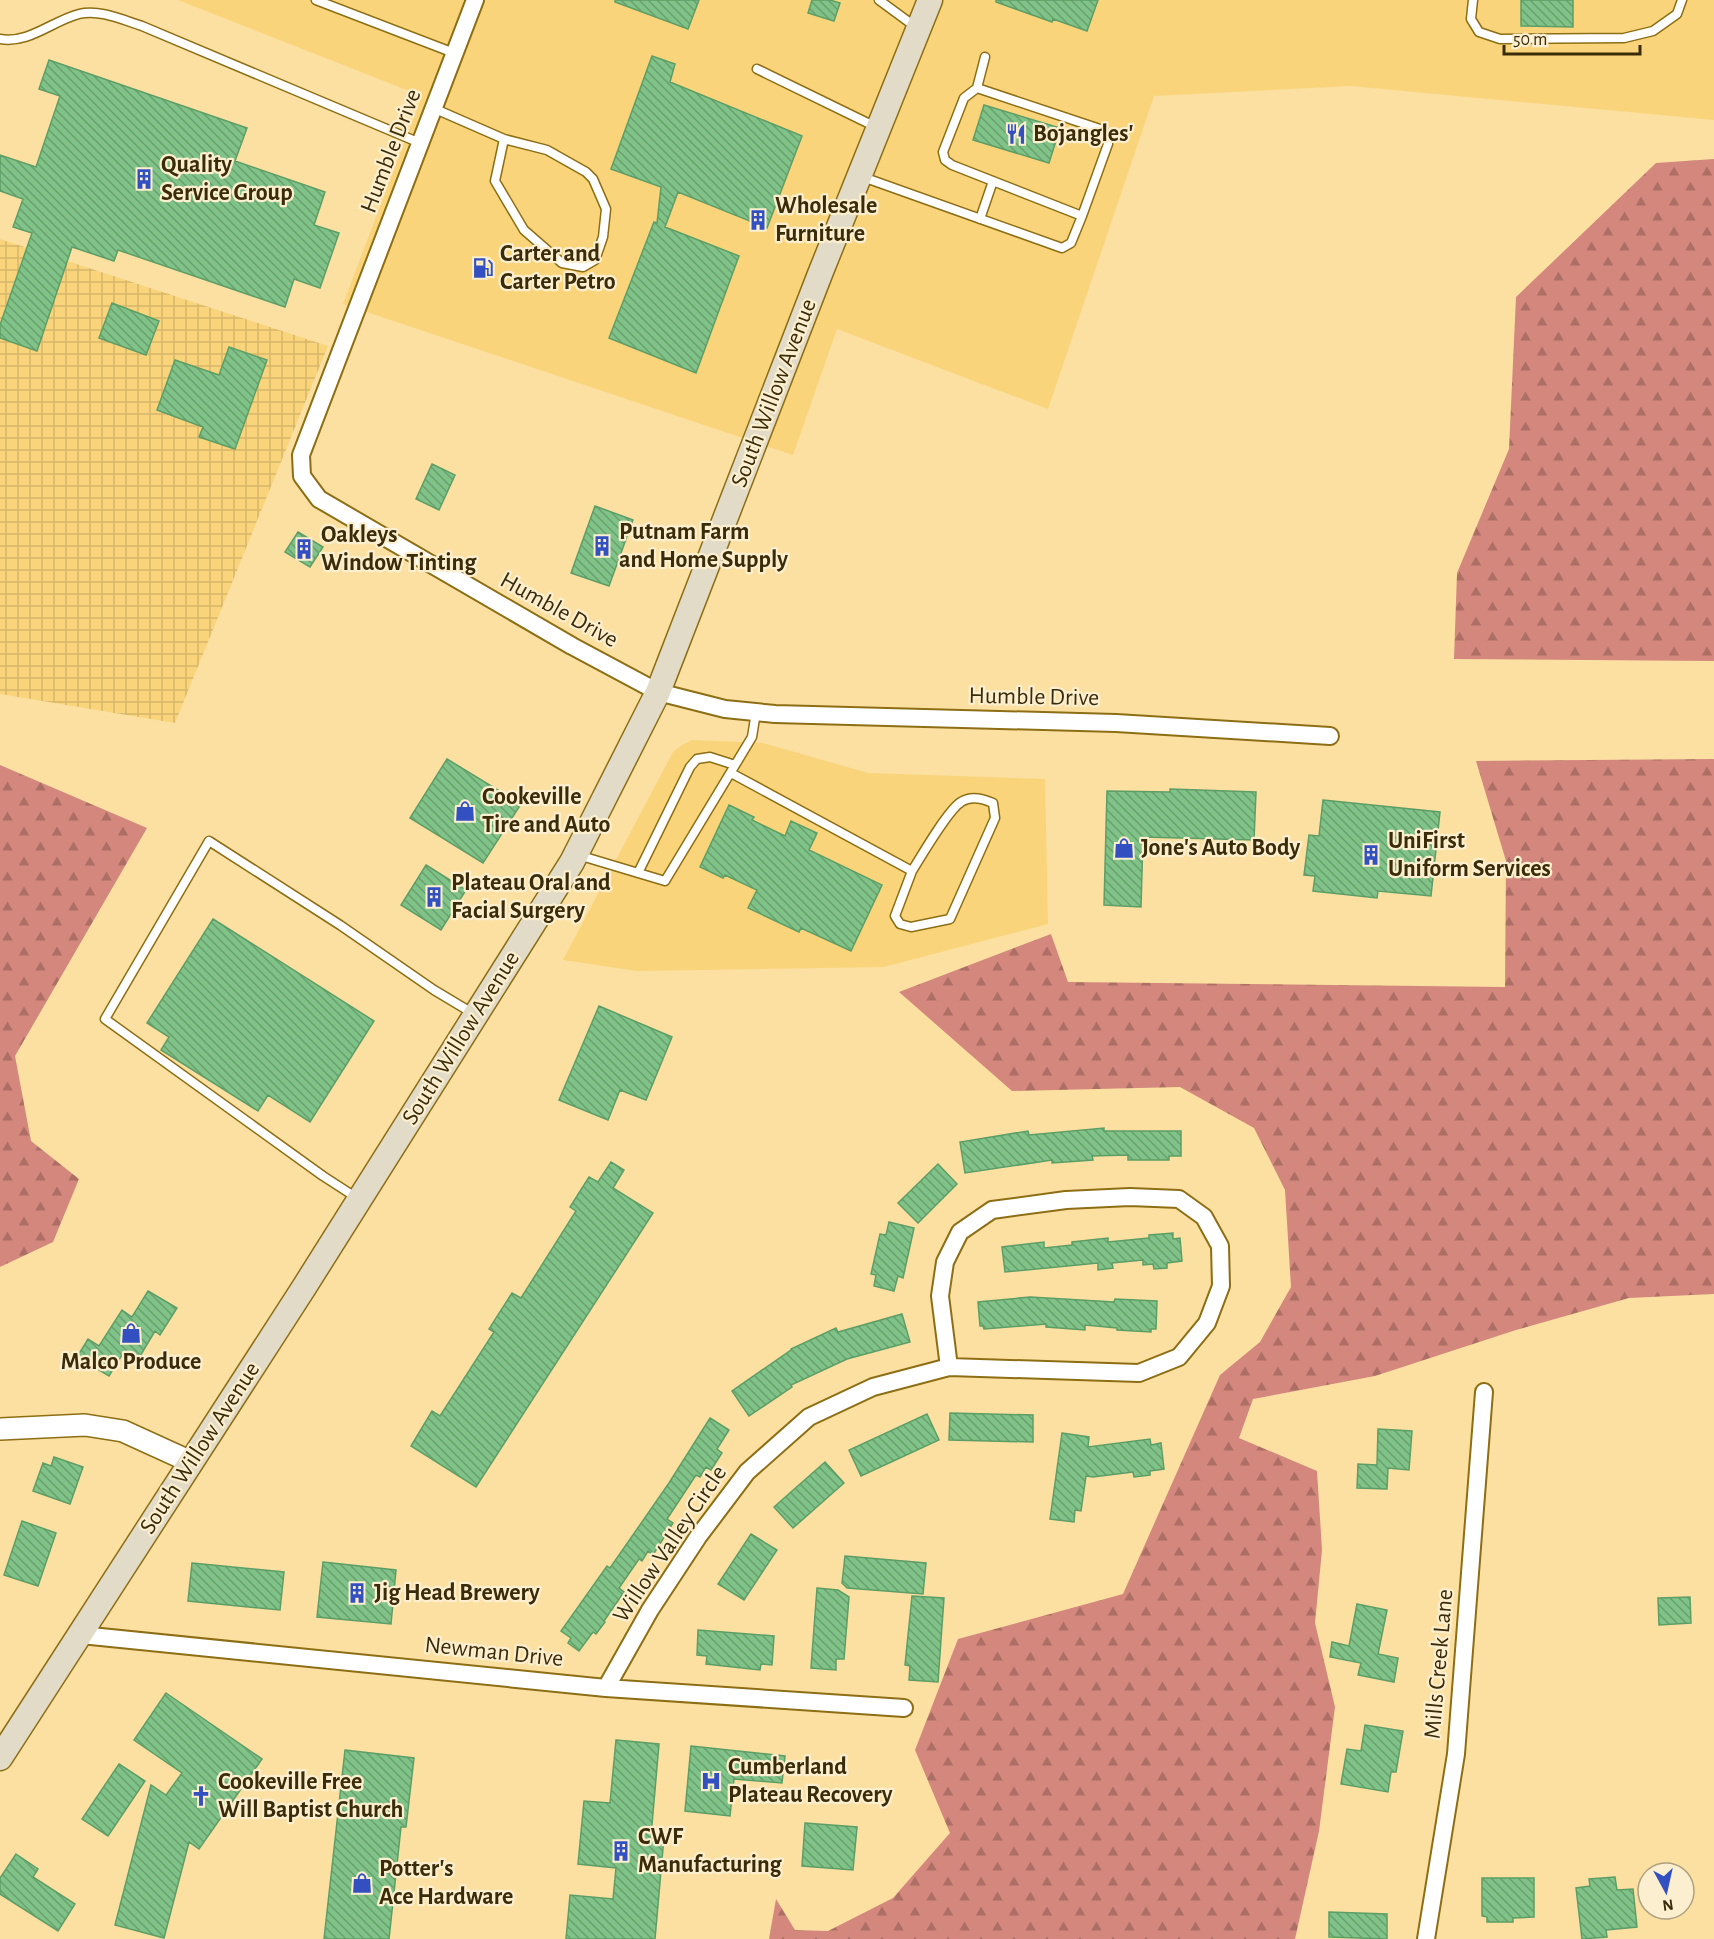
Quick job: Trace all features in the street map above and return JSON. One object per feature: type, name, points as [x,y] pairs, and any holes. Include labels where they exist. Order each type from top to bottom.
[{"type":"main road","name":"South Willow Avenue","points":[[0,1758],[359,1200],[576,854],[658,692],[930,0]]},
{"type":"street","name":"Humble Drive","points":[[475,0],[301,455],[302,476],[319,499],[572,646],[658,692],[725,708],[829,716],[1116,723],[1330,736]]},
{"type":"street","name":"Willow Valley Circle","points":[[606,1688],[650,1610],[698,1537],[747,1472],[809,1417],[873,1387],[949,1367],[1139,1372],[1179,1357],[1207,1323],[1221,1286],[1221,1246],[1204,1217],[1179,1199],[1130,1197],[1066,1200],[992,1210],[960,1232],[945,1262],[940,1296],[949,1367]]},
{"type":"street","name":"Mills Creek Lane","points":[[1426,1939],[1455,1754],[1484,1392]]},
{"type":"street","points":[[0,1429],[85,1425],[123,1431],[191,1462]]},
{"type":"street","name":"Newman Drive","points":[[81,1635],[606,1688],[904,1708]]},
{"type":"lane","points":[[316,0],[454,53]]},
{"type":"lane","points":[[879,0],[918,30]]},
{"type":"lane","points":[[1473,0],[1471,19],[1479,32],[1500,39],[1512,39],[1624,38],[1653,31],[1677,14],[1682,0]]},
{"type":"lane","points":[[0,39],[26,38],[51,24],[81,14],[107,14],[142,26],[420,143]]},
{"type":"lane","points":[[985,57],[977,88],[964,98],[943,152],[945,160],[952,165],[1082,216]]},
{"type":"lane","points":[[757,69],[879,129]]},
{"type":"lane","points":[[860,175],[1062,248],[1071,243],[1108,144],[1108,135],[1100,129],[977,88]]},
{"type":"lane","points":[[433,108],[504,139],[547,150],[586,172],[593,179],[606,209],[603,237],[595,260],[583,267],[562,263],[524,230],[495,181],[504,139]]},
{"type":"lane","points":[[980,219],[993,181]]},
{"type":"lane","points":[[576,854],[665,881],[752,737],[756,712]]},
{"type":"lane","points":[[638,873],[690,767],[697,759],[710,757],[912,871]]},
{"type":"lane","points":[[981,798],[993,803],[995,818],[950,919],[911,927],[900,924],[895,916],[912,871],[947,818],[962,801],[981,798]]},
{"type":"lane","points":[[359,1200],[105,1019],[209,841],[340,925],[434,990],[475,1014]]},
{"type":"shaded area","points":[[178,0],[1714,0],[1714,120],[1351,86],[1154,96],[1048,409],[837,329],[793,455],[343,304],[422,96]]},
{"type":"shaded area","points":[[0,239],[328,346],[175,723],[0,694]]},
{"type":"shaded area","points":[[692,740],[763,743],[868,773],[1045,779],[1048,924],[884,967],[637,971],[563,960],[673,752]]},
{"type":"green space","points":[[1714,159],[1714,661],[1454,659],[1457,573],[1509,449],[1516,297],[1656,163]]},
{"type":"green space","points":[[1714,759],[1714,1294],[1629,1298],[1516,1330],[1375,1376],[1253,1399],[1239,1438],[1317,1471],[1322,1550],[1315,1623],[1335,1707],[1319,1831],[1295,1939],[769,1939],[776,1899],[795,1930],[828,1931],[893,1898],[950,1833],[915,1750],[958,1639],[1123,1594],[1220,1375],[1260,1342],[1291,1287],[1285,1190],[1254,1128],[1180,1087],[1012,1091],[899,992],[1051,934],[1068,982],[1505,987],[1506,861],[1476,761]]},
{"type":"green space","points":[[0,765],[147,828],[15,1056],[31,1141],[79,1179],[53,1242],[0,1267]]},
{"type":"building","points":[[615,0],[699,0],[688,29],[615,2]]},
{"type":"building","points":[[812,0],[830,0],[840,3],[834,21],[808,13]]},
{"type":"building","points":[[996,0],[1098,0],[1087,31],[1053,19],[1052,22],[996,2]]},
{"type":"building","points":[[1521,0],[1573,0],[1573,27],[1521,26]]},
{"type":"building","name":"Wholesale Furniture","points":[[652,56],[675,64],[670,82],[802,136],[767,228],[678,192],[665,227],[739,256],[696,373],[609,338],[654,222],[657,223],[661,187],[611,169]]},
{"type":"building","name":"Quality Service Group","points":[[49,60],[247,128],[235,161],[325,192],[314,225],[339,233],[320,288],[294,279],[285,307],[118,250],[114,261],[72,247],[37,351],[0,338],[0,325],[32,233],[13,227],[23,199],[0,191],[0,155],[36,167],[60,96],[39,89]]},
{"type":"building","name":"Bojangles'","points":[[984,105],[1060,128],[1049,163],[973,140]]},
{"type":"building","points":[[112,303],[159,321],[146,355],[99,338]]},
{"type":"building","points":[[229,347],[267,360],[235,449],[199,437],[203,427],[157,410],[175,360],[219,375]]},
{"type":"building","points":[[432,464],[455,475],[439,510],[416,499]]},
{"type":"building","name":"Putnam Farm and Home Supply","points":[[595,506],[633,520],[609,586],[571,573]]},
{"type":"building","name":"Oakleys Window Tinting","points":[[298,532],[323,547],[310,567],[285,552]]},
{"type":"building","name":"Cookeville Tire and Auto","points":[[447,759],[521,804],[483,863],[410,818]]},
{"type":"building","points":[[1170,789],[1256,792],[1254,840],[1143,837],[1141,907],[1104,905],[1107,791],[1170,792]]},
{"type":"building","name":"UniFirst Uniform Services","points":[[1323,800],[1440,812],[1431,896],[1378,891],[1377,898],[1313,891],[1315,876],[1304,875],[1309,835],[1319,836]]},
{"type":"building","points":[[729,805],[754,817],[752,820],[785,836],[791,821],[817,833],[809,850],[882,885],[851,951],[801,928],[799,932],[748,908],[757,890],[725,875],[723,878],[700,867]]},
{"type":"building","name":"Plateau Oral and Facial Surgery","points":[[426,865],[466,890],[441,930],[401,905]]},
{"type":"building","points":[[213,919],[374,1021],[310,1122],[268,1095],[258,1111],[161,1050],[169,1037],[147,1023]]},
{"type":"building","points":[[599,1006],[672,1037],[646,1100],[620,1090],[608,1120],[559,1100]]},
{"type":"building","points":[[1104,1128],[1104,1131],[1181,1131],[1181,1156],[1169,1156],[1169,1160],[1128,1160],[1128,1155],[1092,1156],[1093,1160],[1052,1163],[1052,1160],[965,1173],[960,1142],[1028,1131],[1029,1135]]},
{"type":"building","points":[[611,1162],[624,1170],[613,1188],[653,1213],[476,1487],[411,1446],[432,1411],[440,1416],[494,1332],[489,1329],[512,1293],[521,1298],[576,1211],[570,1207],[589,1177],[598,1182]]},
{"type":"building","points":[[938,1164],[957,1184],[918,1223],[898,1203]]},
{"type":"building","points":[[889,1222],[914,1228],[903,1278],[898,1276],[894,1291],[874,1286],[876,1275],[871,1274],[880,1234],[886,1235]]},
{"type":"building","points":[[1173,1233],[1173,1239],[1180,1238],[1182,1261],[1167,1263],[1167,1268],[1154,1269],[1153,1264],[1143,1265],[1143,1260],[1112,1263],[1113,1268],[1098,1270],[1098,1263],[1005,1272],[1002,1247],[1044,1242],[1044,1248],[1072,1245],[1072,1242],[1108,1238],[1108,1242]]},
{"type":"building","name":"Malco Produce","points":[[148,1291],[177,1308],[160,1335],[155,1331],[136,1363],[122,1355],[109,1376],[77,1357],[88,1339],[99,1346],[122,1310],[132,1317]]},
{"type":"building","points":[[1030,1297],[1114,1302],[1115,1299],[1157,1301],[1156,1329],[1151,1329],[1151,1332],[1085,1325],[1085,1330],[1046,1327],[1046,1324],[984,1329],[980,1326],[978,1302]]},
{"type":"building","points":[[902,1314],[910,1342],[847,1359],[791,1385],[792,1387],[749,1416],[732,1391],[791,1349],[836,1328],[838,1332]]},
{"type":"building","points":[[950,1413],[1033,1415],[1033,1442],[949,1440]]},
{"type":"building","points":[[927,1414],[939,1440],[861,1476],[849,1450]]},
{"type":"building","points":[[710,1418],[729,1430],[717,1449],[722,1453],[711,1470],[706,1467],[700,1477],[696,1475],[667,1519],[673,1523],[653,1555],[648,1551],[642,1561],[639,1559],[619,1588],[624,1592],[605,1622],[596,1634],[593,1632],[579,1651],[568,1643],[571,1638],[561,1631],[607,1566],[610,1568],[669,1483]]},
{"type":"building","points":[[1378,1429],[1412,1431],[1409,1470],[1388,1468],[1387,1489],[1357,1488],[1358,1464],[1377,1465]]},
{"type":"building","points":[[1062,1433],[1089,1437],[1088,1447],[1150,1439],[1151,1445],[1161,1443],[1164,1469],[1150,1471],[1150,1475],[1134,1477],[1133,1472],[1086,1476],[1081,1511],[1075,1510],[1074,1522],[1050,1519]]},
{"type":"building","points":[[54,1457],[83,1467],[70,1504],[33,1491],[43,1463],[51,1466]]},
{"type":"building","points":[[825,1462],[844,1483],[793,1528],[774,1507]]},
{"type":"building","points":[[22,1521],[56,1533],[38,1586],[4,1575]]},
{"type":"building","points":[[751,1534],[777,1550],[744,1600],[718,1584]]},
{"type":"building","points":[[845,1556],[926,1563],[923,1594],[847,1588],[842,1583]]},
{"type":"building","name":"Jig Head Brewery","points":[[323,1562],[396,1570],[391,1624],[317,1617]]},
{"type":"building","points":[[192,1563],[284,1572],[280,1610],[188,1601]]},
{"type":"building","points":[[817,1588],[838,1590],[849,1597],[844,1659],[836,1659],[836,1670],[811,1668]]},
{"type":"building","points":[[912,1596],[944,1598],[938,1682],[909,1680],[910,1666],[905,1665]]},
{"type":"building","points":[[1690,1597],[1691,1623],[1659,1625],[1658,1598]]},
{"type":"building","points":[[1357,1604],[1387,1610],[1378,1654],[1398,1658],[1394,1682],[1358,1675],[1361,1663],[1330,1657],[1332,1642],[1349,1646]]},
{"type":"building","points":[[698,1630],[774,1636],[772,1665],[761,1664],[760,1670],[706,1664],[707,1656],[697,1655]]},
{"type":"building","name":"Cookeville Free Will Baptist Church","points":[[166,1693],[262,1759],[199,1849],[189,1842],[164,1938],[115,1925],[151,1785],[166,1795],[182,1773],[134,1740]]},
{"type":"building","points":[[1365,1725],[1403,1731],[1396,1772],[1391,1772],[1388,1792],[1341,1784],[1347,1749],[1361,1751]]},
{"type":"building","name":"CWF Manufacturing","points":[[616,1740],[659,1744],[651,1836],[664,1837],[655,1939],[566,1939],[570,1895],[613,1899],[616,1868],[578,1864],[584,1801],[610,1803]]},
{"type":"building","name":"Cumberland Plateau Recovery","points":[[691,1746],[785,1756],[782,1783],[734,1779],[730,1816],[685,1811]]},
{"type":"building","name":"Potter's Ace Hardware","points":[[345,1750],[414,1758],[406,1827],[401,1827],[389,1939],[324,1939]]},
{"type":"building","points":[[119,1764],[145,1781],[108,1836],[82,1819]]},
{"type":"building","points":[[805,1823],[857,1827],[853,1870],[802,1866]]},
{"type":"building","points":[[16,1854],[38,1869],[33,1877],[75,1904],[58,1931],[0,1894],[0,1878]]},
{"type":"building","points":[[1615,1877],[1617,1890],[1633,1889],[1637,1927],[1606,1930],[1607,1937],[1582,1939],[1576,1888],[1590,1886],[1589,1879]]},
{"type":"building","points":[[1482,1878],[1534,1878],[1534,1917],[1513,1918],[1513,1922],[1487,1922],[1487,1917],[1482,1916]]},
{"type":"building","points":[[1329,1912],[1387,1914],[1387,1939],[1329,1937]]},
{"type":"place","name":"Bojangles'","points":[[1016,134]]},
{"type":"place","name":"Quality Service Group","points":[[144,179]]},
{"type":"place","name":"Wholesale Furniture","points":[[758,220]]},
{"type":"place","name":"Carter and Carter Petro","points":[[483,268]]},
{"type":"place","name":"Putnam Farm and Home Supply","points":[[602,546]]},
{"type":"place","name":"Oakleys Window Tinting","points":[[304,549]]},
{"type":"place","name":"Cookeville Tire and Auto","points":[[465,811]]},
{"type":"place","name":"Jone's Auto Body","points":[[1124,848]]},
{"type":"place","name":"UniFirst Uniform Services","points":[[1371,855]]},
{"type":"place","name":"Plateau Oral and Facial Surgery","points":[[434,897]]},
{"type":"place","name":"Malco Produce","points":[[131,1333]]},
{"type":"place","name":"Jig Head Brewery","points":[[357,1593]]},
{"type":"place","name":"Cumberland Plateau Recovery","points":[[711,1781]]},
{"type":"place","name":"Cookeville Free Will Baptist Church","points":[[201,1796]]},
{"type":"place","name":"CWF Manufacturing","points":[[621,1851]]},
{"type":"place","name":"Potter's Ace Hardware","points":[[362,1883]]}]
